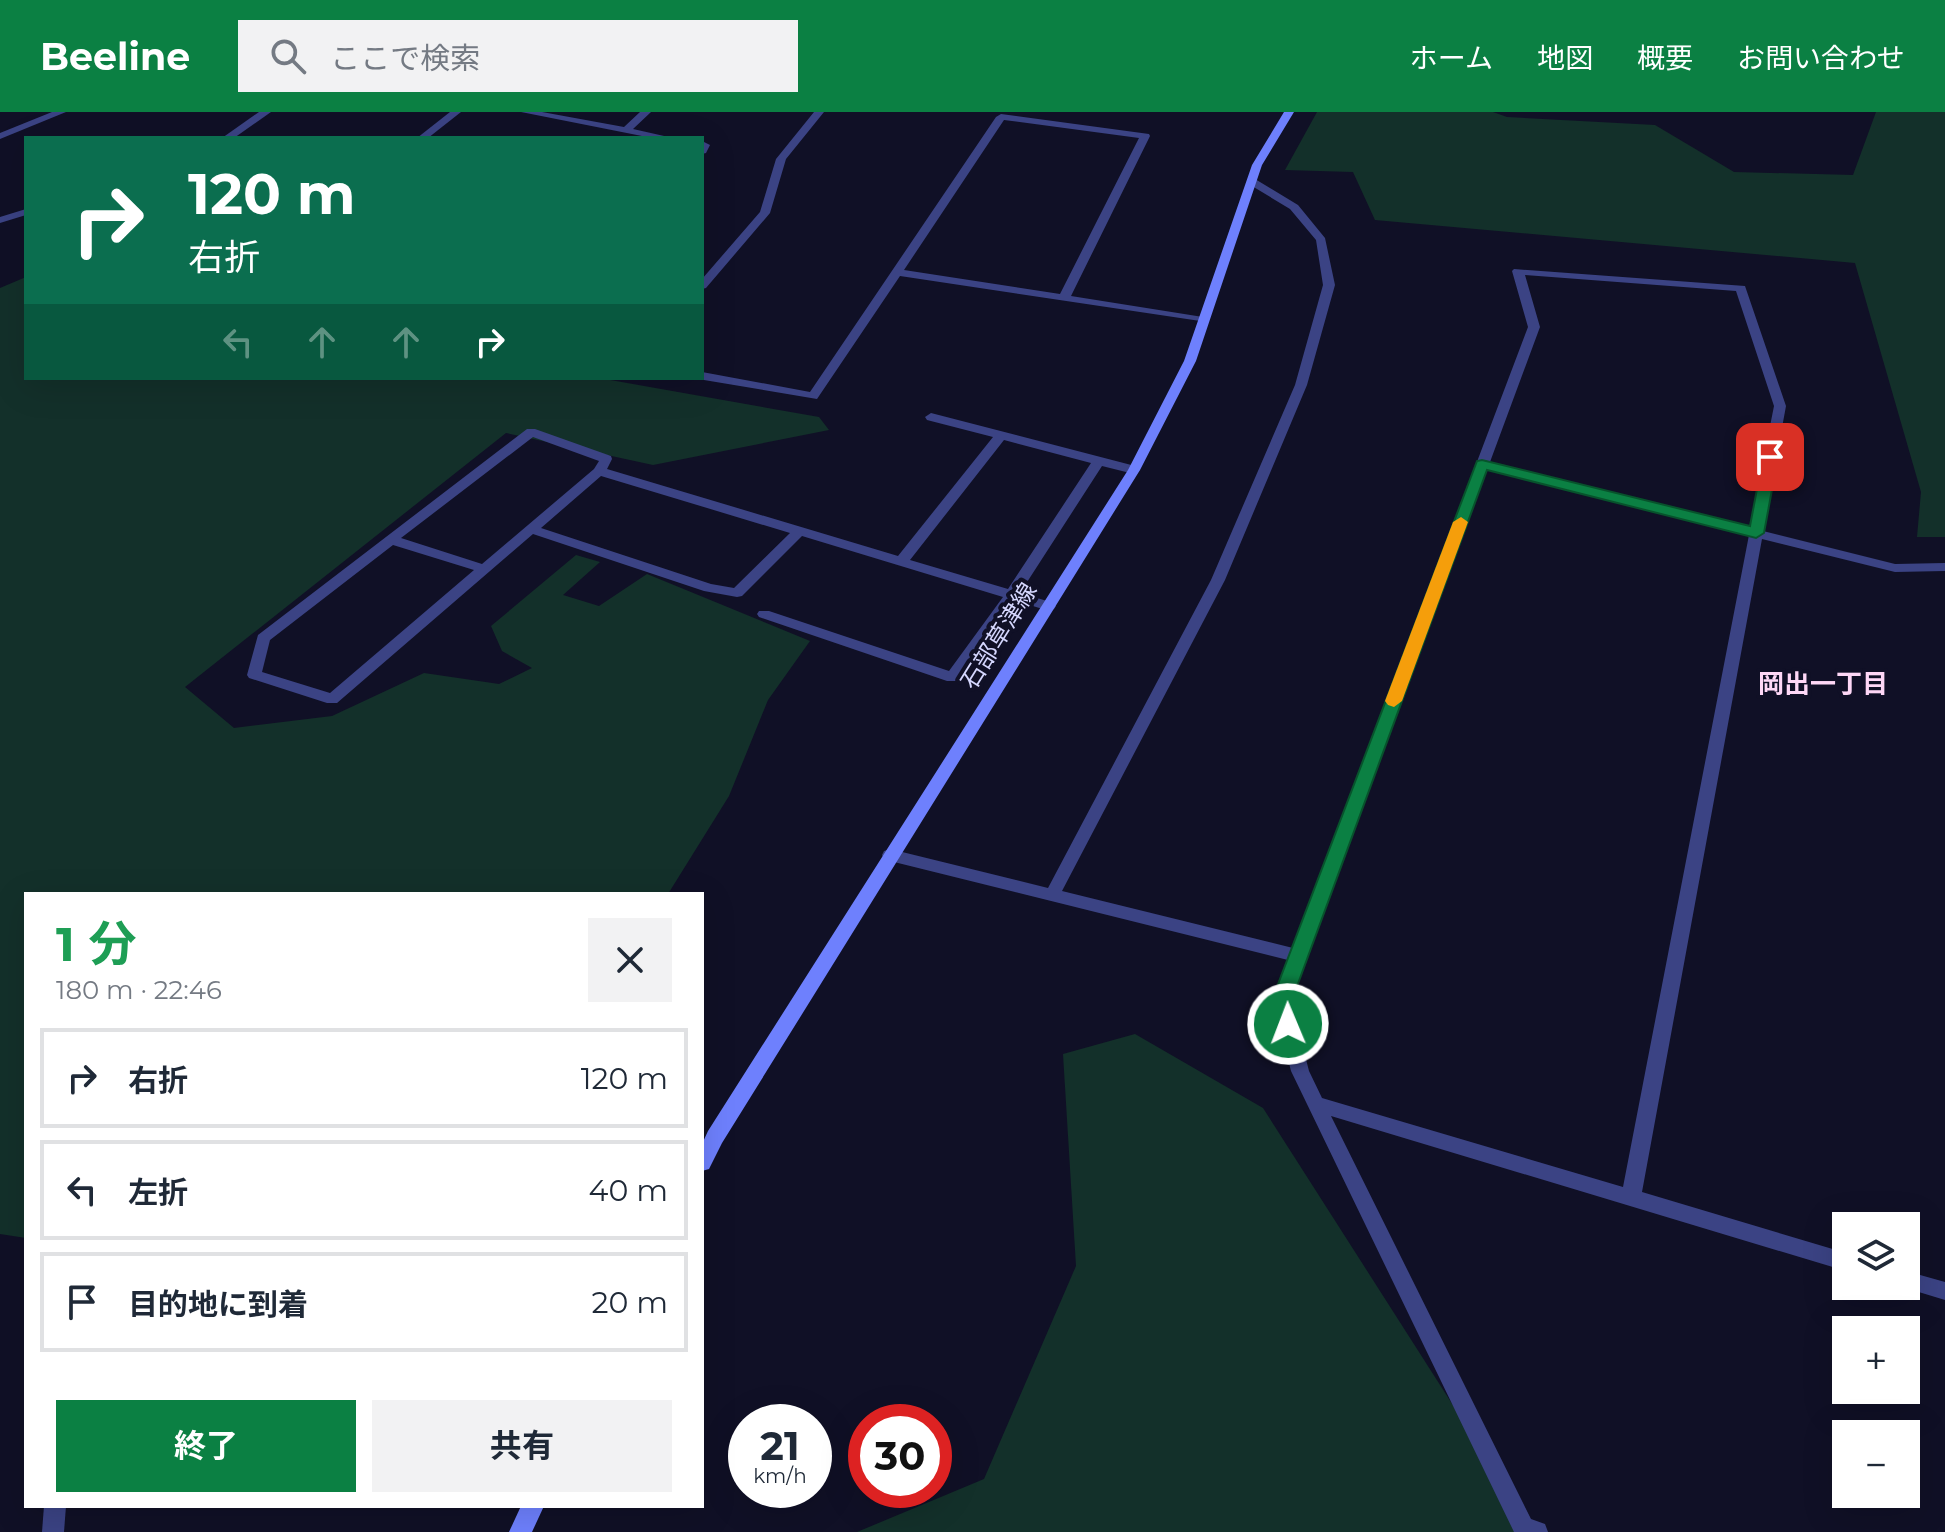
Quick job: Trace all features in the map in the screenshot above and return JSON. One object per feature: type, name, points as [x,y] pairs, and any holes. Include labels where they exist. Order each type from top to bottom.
[{"type":"main road","name":"石部草津線","points":[[704,1159],[890,855],[1134,470],[1190,361],[1251,181],[1289,112]]},
{"type":"main road","points":[[520,1532],[532,1508]]},
{"type":"street","points":[[0,136],[61,112]]},
{"type":"street","points":[[230,136],[266,112]]},
{"type":"street","points":[[425,136],[456,112]]},
{"type":"street","points":[[526,112],[658,136]]},
{"type":"street","points":[[626,130],[646,112]]},
{"type":"street","points":[[704,284],[765,213],[781,159],[819,112]]},
{"type":"street","points":[[704,376],[813,396],[1001,117],[1145,136],[1064,298]]},
{"type":"street","points":[[1053,893],[1218,580],[1301,385],[1329,285],[1321,240],[1294,207],[1251,181]]},
{"type":"street","points":[[0,220],[24,213]]},
{"type":"street","points":[[1537,1532],[1523,1527],[1300,1071],[1282,1000],[1534,327],[1518,271],[1741,288],[1780,406],[1631,1197]]},
{"type":"street","points":[[896,272],[1203,320]]},
{"type":"street","points":[[931,417],[1134,470]]},
{"type":"street","points":[[531,432],[606,459],[599,471],[531,529],[332,699],[254,675],[263,638],[531,432]]},
{"type":"street","points":[[901,562],[1001,436]]},
{"type":"street","points":[[764,614],[952,677],[1011,595],[1099,461]]},
{"type":"street","points":[[1482,464],[1895,568],[1945,567]]},
{"type":"street","points":[[599,471],[1049,606]]},
{"type":"street","points":[[531,529],[709,588],[737,593],[799,531]]},
{"type":"street","points":[[392,540],[484,569]]},
{"type":"street","points":[[890,855],[1298,956]]},
{"type":"street","points":[[1317,1104],[1832,1258]]},
{"type":"street","points":[[1920,1284],[1945,1291]]},
{"type":"street","points":[[53,1532],[55,1508]]},
{"type":"green space","points":[[1317,112],[1493,112],[1507,117],[1655,125],[1734,172],[1853,175],[1876,112],[1945,112],[1945,537],[1917,537],[1921,492],[1855,263],[1375,220],[1353,172],[1285,170]]},
{"type":"green space","points":[[24,278],[24,380],[610,380],[819,417],[829,430],[653,465],[506,433],[185,687],[234,728],[332,716],[424,673],[499,684],[532,668],[502,651],[491,626],[576,555],[600,562],[563,595],[599,606],[647,574],[810,641],[768,700],[729,796],[669,892],[24,892],[24,1238],[0,1234],[0,288]]},
{"type":"green space","points":[[1135,1034],[1263,1108],[1534,1532],[857,1532],[915,1508],[952,1508],[952,1492],[984,1479],[1076,1266],[1063,1054]]},
{"type":"slow traffic","points":[[1394,701],[1461,522]]},
{"type":"district","name":"岡出一丁目","points":[[1823,684]]},
{"type":"route","points":[[1288,1024],[1282,1000],[1482,464],[1756,533],[1770,457]]}]
